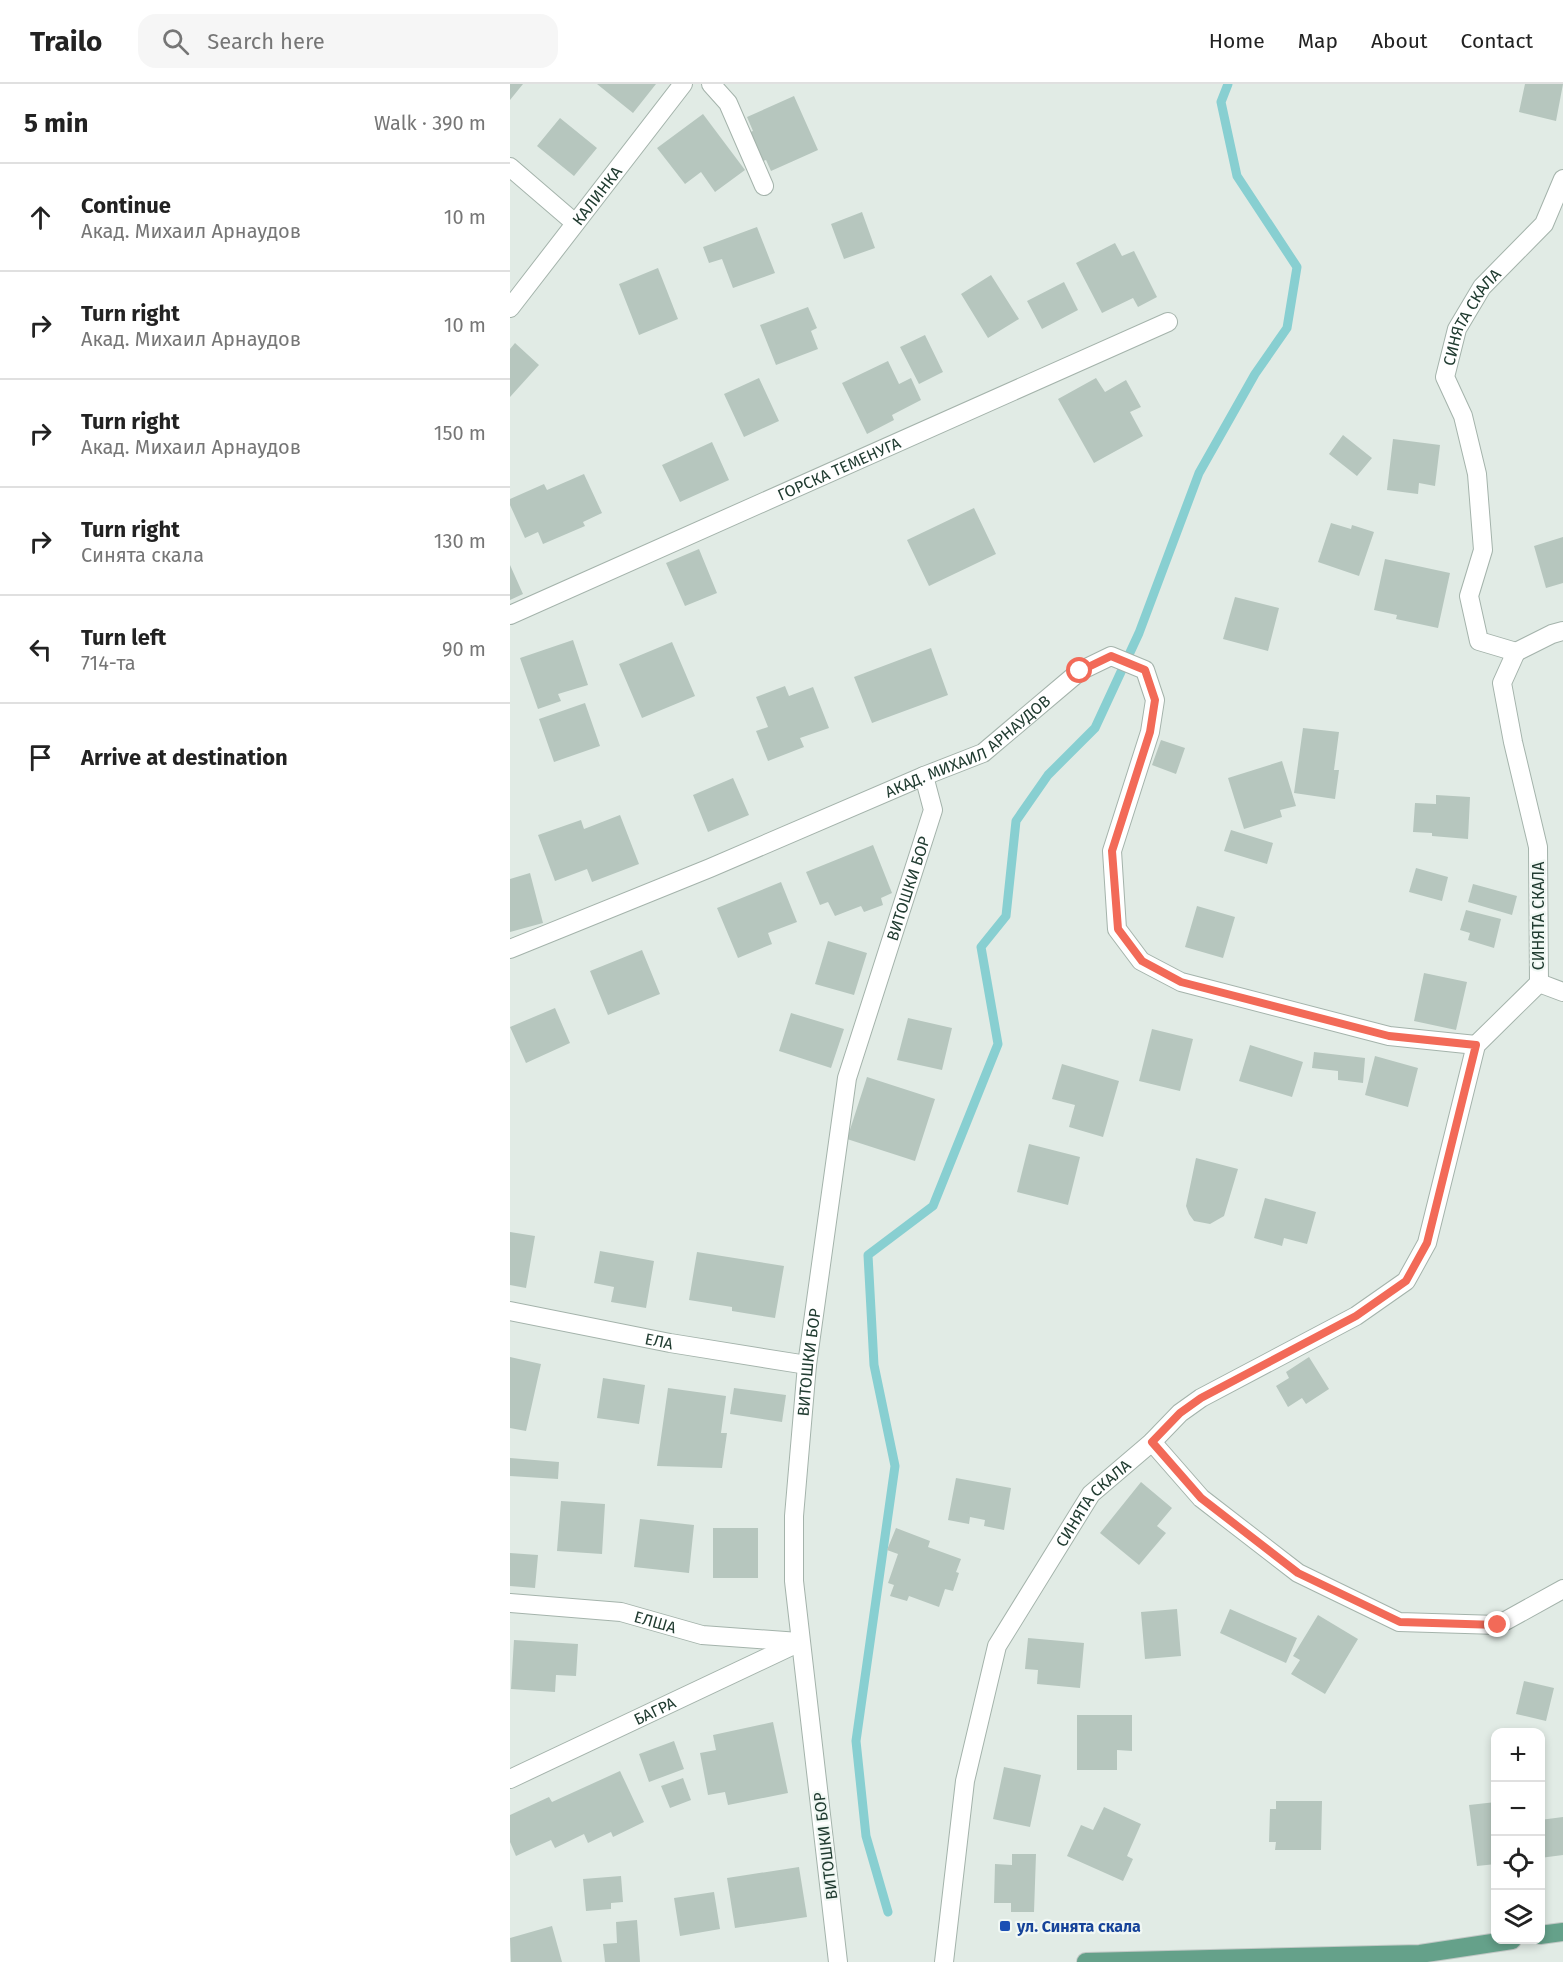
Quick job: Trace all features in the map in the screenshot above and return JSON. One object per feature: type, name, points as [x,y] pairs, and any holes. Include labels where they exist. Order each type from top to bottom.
[{"type":"main road","points":[[1545,1934],[1563,1932]]},
{"type":"main road","points":[[1086,1962],[1421,1958],[1492,1944]]},
{"type":"street","name":"КАЛИНКА","points":[[510,308],[684,84]]},
{"type":"street","points":[[711,84],[728,103],[764,186]]},
{"type":"street","points":[[510,167],[575,223]]},
{"type":"street","name":"СИНЯТА СКАЛА","points":[[944,1962],[965,1781],[997,1646],[1091,1494],[1152,1442],[1180,1413],[1201,1398],[1356,1316],[1406,1281],[1427,1243],[1476,1045],[1539,983],[1538,847],[1513,742],[1502,683],[1516,652],[1479,641],[1469,596],[1483,550],[1477,474],[1463,416],[1445,377],[1457,329],[1482,287],[1544,224],[1563,180]]},
{"type":"street","name":"ГОРСКА ТЕМЕНУГА","points":[[510,615],[1168,322]]},
{"type":"street","points":[[1516,652],[1563,631]]},
{"type":"street","name":"АКАД. МИХАИЛ АРНАУДОВ","points":[[510,949],[983,753],[1080,671],[1111,656],[1145,670],[1155,700],[1150,732],[1112,851],[1118,929],[1142,961],[1181,982],[1389,1036],[1476,1045]]},
{"type":"street","name":"ВИТОШКИ БОР","points":[[838,1962],[800,1642],[794,1581],[794,1516],[807,1365],[848,1078],[933,810],[924,776]]},
{"type":"street","points":[[1539,983],[1563,992]]},
{"type":"street","name":"ЕЛА","points":[[510,1311],[670,1343],[807,1365]]},
{"type":"street","points":[[1152,1442],[1201,1498],[1298,1573],[1400,1622],[1498,1625],[1563,1589]]},
{"type":"street","name":"ЕЛША","points":[[510,1603],[621,1612],[702,1635],[800,1642]]},
{"type":"street","name":"БАГРА","points":[[510,1779],[800,1642]]},
{"type":"building","points":[[510,84],[523,84],[510,100]]},
{"type":"building","points":[[597,84],[656,84],[633,113]]},
{"type":"building","points":[[1525,84],[1563,84],[1556,121],[1519,112]]},
{"type":"building","points":[[794,96],[818,150],[771,171],[766,160],[761,162],[748,133],[753,131],[747,117]]},
{"type":"building","points":[[703,114],[745,170],[715,192],[701,172],[685,184],[657,148]]},
{"type":"building","points":[[560,118],[597,148],[574,176],[537,146]]},
{"type":"building","points":[[862,212],[875,248],[844,259],[831,224]]},
{"type":"building","points":[[757,227],[775,273],[733,288],[722,259],[709,263],[703,247]]},
{"type":"building","points":[[1115,243],[1122,256],[1134,251],[1157,297],[1138,307],[1133,298],[1102,313],[1076,263]]},
{"type":"building","points":[[658,268],[678,319],[639,335],[619,284]]},
{"type":"building","points":[[991,275],[1019,319],[988,338],[961,294]]},
{"type":"building","points":[[1064,282],[1078,310],[1042,329],[1027,301]]},
{"type":"building","points":[[808,307],[817,328],[811,331],[818,349],[776,365],[760,325]]},
{"type":"building","points":[[925,335],[943,372],[919,384],[900,347]]},
{"type":"building","points":[[515,343],[539,365],[510,397],[510,349]]},
{"type":"building","points":[[888,361],[899,384],[911,378],[921,400],[892,415],[894,420],[867,434],[842,383]]},
{"type":"building","points":[[759,378],[779,421],[744,437],[724,394]]},
{"type":"building","points":[[1096,378],[1105,392],[1126,380],[1141,407],[1130,412],[1143,436],[1094,463],[1058,399]]},
{"type":"building","points":[[1343,435],[1372,458],[1357,476],[1329,454]]},
{"type":"building","points":[[1393,439],[1440,445],[1435,486],[1419,483],[1418,494],[1387,490]]},
{"type":"building","points":[[712,442],[729,480],[680,502],[662,465]]},
{"type":"building","points":[[584,474],[602,513],[583,522],[585,526],[543,544],[538,532],[525,538],[510,505],[510,499],[544,484],[547,490]]},
{"type":"building","points":[[974,508],[996,554],[929,586],[907,540]]},
{"type":"building","points":[[1331,523],[1351,529],[1352,525],[1374,532],[1359,576],[1318,562]]},
{"type":"building","points":[[1563,537],[1563,583],[1546,588],[1534,546]]},
{"type":"building","points":[[699,549],[717,593],[685,606],[666,563]]},
{"type":"building","points":[[1385,559],[1450,573],[1438,628],[1396,619],[1397,615],[1374,610]]},
{"type":"building","points":[[510,565],[523,594],[510,600]]},
{"type":"building","points":[[1235,597],[1279,608],[1268,651],[1223,639]]},
{"type":"building","points":[[573,640],[588,685],[558,694],[561,701],[538,709],[520,658]]},
{"type":"building","points":[[672,642],[695,696],[642,718],[619,664]]},
{"type":"building","points":[[931,648],[948,695],[872,723],[854,677]]},
{"type":"building","points":[[785,686],[789,696],[813,687],[829,728],[800,738],[804,747],[768,761],[756,731],[768,727],[756,697]]},
{"type":"building","points":[[585,703],[600,746],[554,762],[539,719]]},
{"type":"building","points":[[1303,728],[1339,732],[1334,770],[1339,770],[1335,799],[1294,793]]},
{"type":"building","points":[[1161,740],[1185,748],[1176,774],[1152,765]]},
{"type":"building","points":[[1282,761],[1296,806],[1280,810],[1282,817],[1244,829],[1228,778]]},
{"type":"building","points":[[733,778],[749,815],[708,832],[693,795]]},
{"type":"building","points":[[1436,795],[1470,797],[1468,839],[1413,832],[1415,803],[1436,804]]},
{"type":"building","points":[[620,815],[639,864],[592,882],[587,869],[555,881],[538,835],[581,820],[584,829]]},
{"type":"building","points":[[1231,830],[1273,843],[1267,864],[1224,851]]},
{"type":"building","points":[[873,845],[892,893],[881,898],[883,905],[864,912],[861,906],[835,916],[828,902],[820,905],[806,872]]},
{"type":"building","points":[[1416,868],[1448,877],[1442,901],[1409,892]]},
{"type":"building","points":[[530,873],[543,923],[510,932],[510,879]]},
{"type":"building","points":[[781,882],[797,922],[768,933],[772,944],[738,958],[717,908]]},
{"type":"building","points":[[1473,884],[1517,896],[1512,915],[1468,902]]},
{"type":"building","points":[[1197,906],[1235,917],[1223,958],[1185,947]]},
{"type":"building","points":[[1466,910],[1501,919],[1494,948],[1468,940],[1470,933],[1460,930]]},
{"type":"building","points":[[828,941],[867,953],[854,995],[815,984]]},
{"type":"building","points":[[642,950],[660,994],[608,1015],[590,971]]},
{"type":"building","points":[[1424,973],[1467,982],[1456,1030],[1414,1021]]},
{"type":"building","points":[[555,1008],[570,1043],[526,1063],[510,1027]]},
{"type":"building","points":[[791,1013],[844,1029],[831,1068],[779,1051]]},
{"type":"building","points":[[908,1018],[952,1028],[942,1070],[897,1060]]},
{"type":"building","points":[[1152,1029],[1193,1039],[1180,1091],[1139,1081]]},
{"type":"building","points":[[1250,1045],[1303,1062],[1292,1097],[1239,1081]]},
{"type":"building","points":[[1314,1052],[1365,1058],[1363,1083],[1338,1080],[1338,1071],[1312,1068]]},
{"type":"building","points":[[1375,1056],[1418,1068],[1408,1107],[1365,1095]]},
{"type":"building","points":[[1062,1064],[1119,1081],[1103,1137],[1069,1127],[1075,1105],[1052,1099]]},
{"type":"building","points":[[867,1077],[935,1099],[915,1161],[847,1139]]},
{"type":"building","points":[[1029,1144],[1080,1157],[1068,1205],[1017,1192]]},
{"type":"building","points":[[1196,1158],[1238,1169],[1224,1216],[1210,1224],[1194,1221],[1186,1206]]},
{"type":"building","points":[[1265,1198],[1316,1212],[1307,1244],[1284,1238],[1282,1246],[1254,1238]]},
{"type":"building","points":[[510,1232],[535,1236],[526,1288],[510,1285]]},
{"type":"building","points":[[600,1251],[654,1261],[646,1308],[611,1302],[614,1287],[594,1283]]},
{"type":"building","points":[[697,1252],[784,1266],[775,1318],[732,1311],[732,1307],[689,1300]]},
{"type":"building","points":[[510,1357],[541,1364],[526,1431],[510,1428]]},
{"type":"building","points":[[1309,1357],[1329,1389],[1306,1404],[1302,1398],[1288,1407],[1276,1386],[1289,1378],[1286,1372]]},
{"type":"building","points":[[603,1378],[645,1385],[639,1424],[597,1418]]},
{"type":"building","points":[[668,1388],[726,1396],[721,1433],[727,1433],[722,1468],[657,1466]]},
{"type":"building","points":[[734,1388],[786,1395],[782,1422],[730,1414]]},
{"type":"building","points":[[510,1458],[559,1462],[558,1479],[510,1476]]},
{"type":"building","points":[[956,1478],[1011,1488],[1004,1530],[984,1526],[985,1520],[970,1517],[969,1524],[948,1520]]},
{"type":"building","points":[[1141,1482],[1172,1508],[1157,1526],[1166,1533],[1139,1565],[1100,1533]]},
{"type":"building","points":[[561,1501],[605,1504],[602,1554],[557,1551]]},
{"type":"building","points":[[640,1519],[694,1525],[689,1573],[634,1567]]},
{"type":"building","points":[[713,1528],[758,1528],[758,1578],[713,1578]]},
{"type":"building","points":[[896,1528],[930,1541],[928,1547],[961,1559],[953,1591],[945,1589],[939,1607],[909,1596],[907,1601],[890,1596],[894,1585],[888,1583],[898,1554],[887,1550]]},
{"type":"building","points":[[510,1553],[538,1555],[535,1588],[510,1586]]},
{"type":"building","points":[[1177,1609],[1181,1656],[1145,1659],[1141,1612]]},
{"type":"building","points":[[1230,1609],[1297,1638],[1286,1663],[1220,1633]]},
{"type":"building","points":[[1318,1615],[1358,1639],[1325,1694],[1291,1674],[1300,1660],[1293,1656]]},
{"type":"building","points":[[1028,1638],[1084,1643],[1080,1688],[1037,1684],[1038,1670],[1025,1669]]},
{"type":"building","points":[[514,1640],[578,1644],[576,1676],[556,1675],[555,1692],[511,1689]]},
{"type":"building","points":[[1524,1681],[1554,1688],[1546,1721],[1516,1714]]},
{"type":"building","points":[[1077,1715],[1132,1715],[1132,1751],[1117,1750],[1117,1770],[1077,1770]]},
{"type":"building","points":[[773,1722],[788,1793],[728,1805],[725,1792],[708,1795],[700,1753],[716,1750],[713,1735]]},
{"type":"building","points":[[674,1741],[684,1769],[649,1782],[639,1754]]},
{"type":"building","points":[[1004,1767],[1041,1775],[1030,1827],[993,1819]]},
{"type":"building","points":[[620,1771],[644,1822],[613,1837],[611,1832],[588,1843],[584,1834],[555,1848],[551,1840],[516,1856],[510,1842],[510,1815],[549,1797],[552,1802]]},
{"type":"building","points":[[683,1778],[691,1800],[670,1808],[661,1786]]},
{"type":"building","points":[[1276,1801],[1322,1801],[1321,1850],[1275,1850],[1276,1842],[1269,1842],[1270,1809],[1276,1809]]},
{"type":"building","points":[[1491,1803],[1491,1865],[1477,1866],[1469,1805]]},
{"type":"building","points":[[1104,1807],[1141,1824],[1127,1856],[1133,1859],[1123,1881],[1067,1856],[1081,1825],[1093,1830]]},
{"type":"building","points":[[1563,1817],[1563,1855],[1545,1857],[1545,1819]]},
{"type":"building","points":[[1012,1854],[1036,1854],[1034,1912],[1011,1912],[1011,1903],[994,1903],[995,1864],[1012,1865]]},
{"type":"building","points":[[799,1867],[807,1917],[735,1928],[727,1878]]},
{"type":"building","points":[[621,1876],[623,1902],[611,1903],[611,1909],[586,1911],[583,1879]]},
{"type":"building","points":[[714,1892],[720,1929],[680,1936],[674,1898]]},
{"type":"building","points":[[637,1920],[640,1962],[605,1962],[603,1944],[617,1943],[616,1922]]},
{"type":"building","points":[[552,1926],[562,1962],[511,1962],[510,1938]]},
{"type":"waterway","points":[[888,1912],[866,1836],[856,1741],[895,1466],[874,1365],[868,1255],[933,1206],[998,1044],[981,947],[1006,916],[1016,821],[1048,775],[1095,728],[1139,633],[1199,473],[1255,374],[1287,328],[1297,267],[1237,176],[1221,102],[1228,84]]},
{"type":"place","name":"ул. Синята скала","points":[[1005,1926]]},
{"type":"route","points":[[1080,671],[1111,656],[1145,670],[1155,700],[1150,732],[1112,851],[1118,929],[1142,961],[1181,982],[1389,1036],[1476,1045],[1427,1243],[1406,1281],[1356,1316],[1201,1398],[1180,1413],[1152,1442],[1201,1498],[1298,1573],[1400,1622],[1498,1625]]}]
